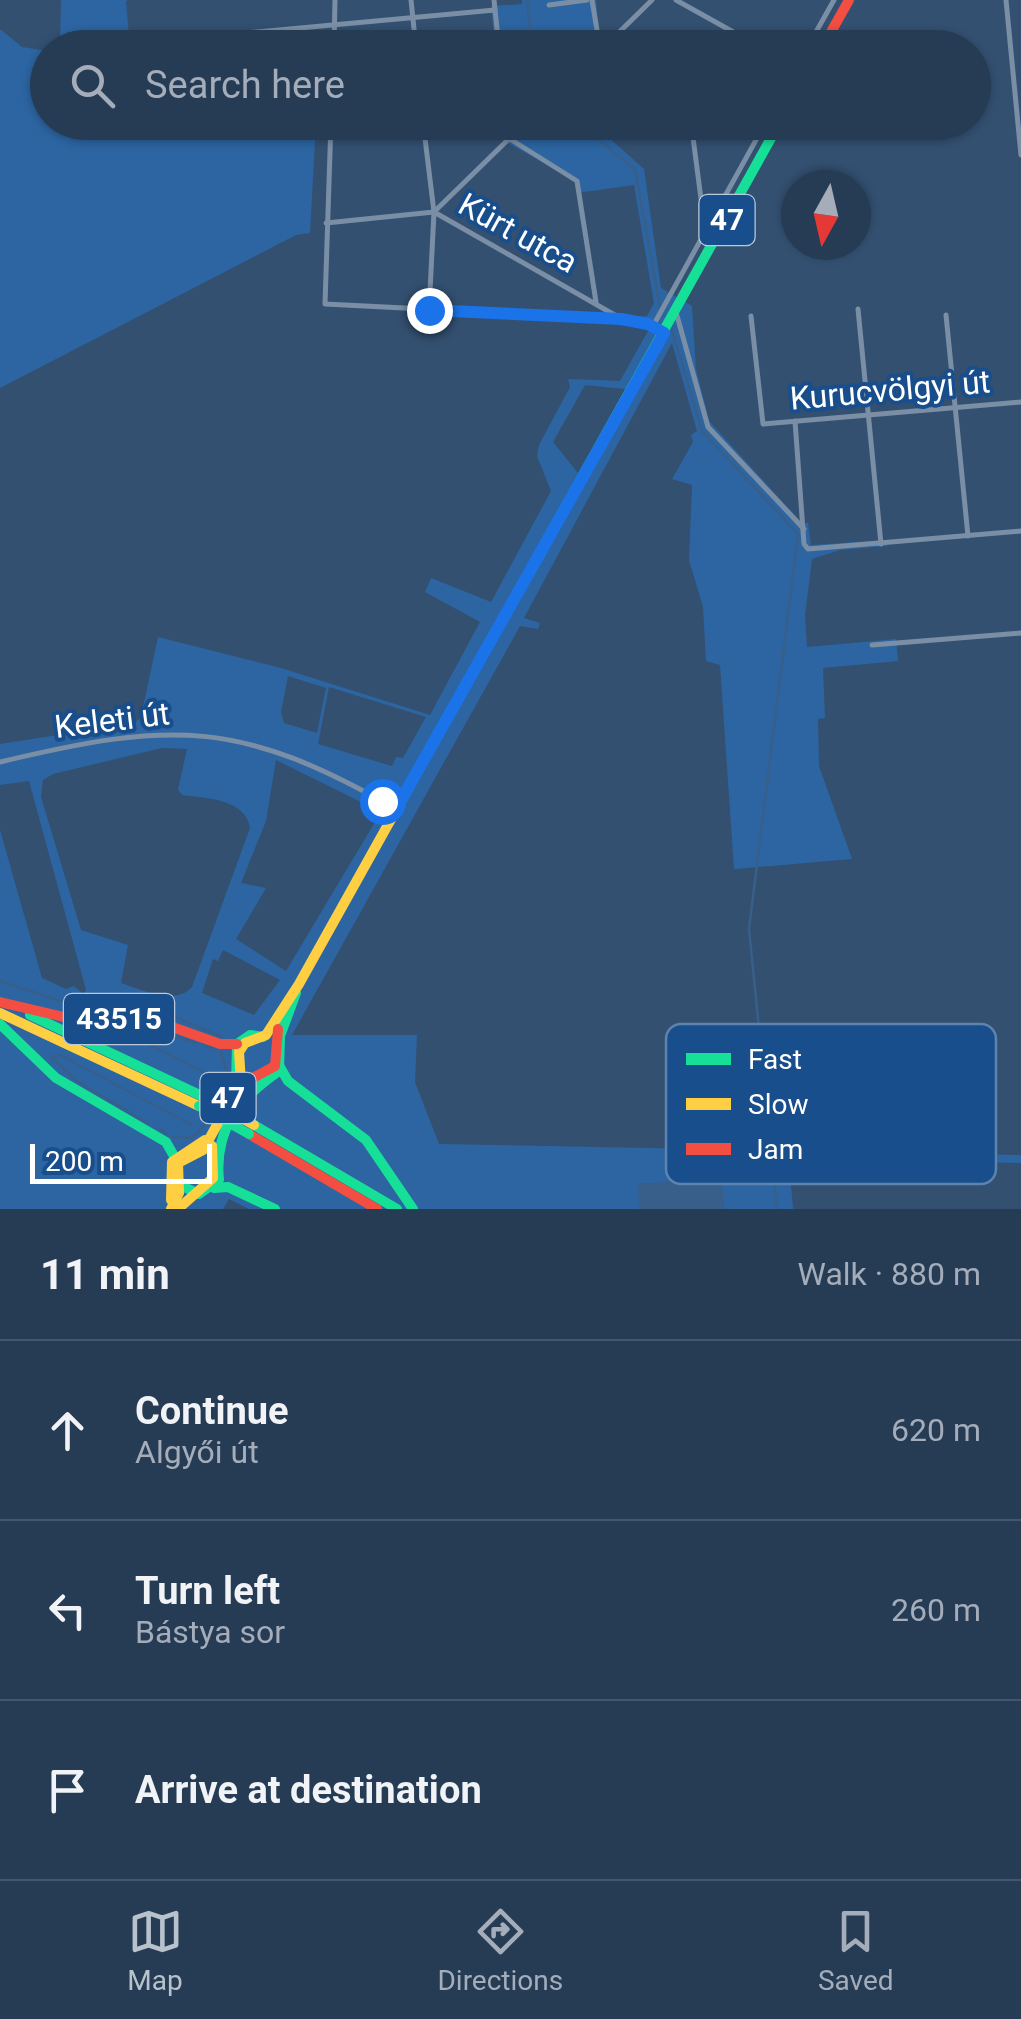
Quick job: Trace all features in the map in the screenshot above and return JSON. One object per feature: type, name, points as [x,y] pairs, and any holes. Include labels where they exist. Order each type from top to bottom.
[{"type":"main road","points":[[832,30],[849,0]]},
{"type":"main road","name":"47","points":[[278,1066],[269,1038],[671,311],[770,140]]},
{"type":"main road","name":"47","points":[[177,1159],[206,1146],[241,1082],[239,1052],[246,1043],[269,1038],[299,984]]},
{"type":"main road","points":[[0,1002],[202,1102],[397,1209]]},
{"type":"main road","name":"43515","points":[[0,1002],[82,1021],[150,1019],[220,1044],[236,1044]]},
{"type":"main road","points":[[0,1013],[202,1102]]},
{"type":"main road","points":[[0,1024],[56,1078],[166,1142],[177,1159]]},
{"type":"main road","name":"47","points":[[174,1209],[176,1186],[170,1169],[177,1159],[202,1144],[233,1090],[236,1044],[269,1038]]},
{"type":"main road","points":[[278,1066],[366,1140],[413,1209]]},
{"type":"main road","name":"47","points":[[214,1188],[220,1172],[216,1150],[238,1108],[251,1085],[278,1066]]},
{"type":"main road","name":"47","points":[[174,1209],[213,1178],[212,1146],[249,1080],[278,1066]]},
{"type":"main road","points":[[252,1129],[377,1209]]},
{"type":"main road","points":[[176,1186],[192,1193],[228,1187],[275,1209]]},
{"type":"street","points":[[334,30],[335,0]]},
{"type":"street","points":[[411,0],[414,30]]},
{"type":"street","points":[[494,0],[498,30]]},
{"type":"street","points":[[549,5],[590,0],[597,30]]},
{"type":"street","points":[[620,30],[652,0]]},
{"type":"street","points":[[676,0],[730,30]]},
{"type":"street","points":[[818,30],[834,0]]},
{"type":"street","points":[[1006,0],[1021,155]]},
{"type":"street","points":[[269,30],[495,10]]},
{"type":"street","points":[[1011,58],[1021,57]]},
{"type":"street","points":[[330,140],[325,304],[621,319],[661,330],[660,314],[671,311]]},
{"type":"street","points":[[425,140],[434,212],[429,310]]},
{"type":"street","points":[[434,212],[508,140]]},
{"type":"street","points":[[513,140],[578,181],[598,318]]},
{"type":"street","points":[[693,140],[703,212],[708,227],[719,234]]},
{"type":"street","points":[[756,140],[708,227],[671,311],[708,427],[804,528]]},
{"type":"street","name":"Kürt utca","points":[[326,223],[434,212],[621,319]]},
{"type":"street","points":[[703,212],[715,214]]},
{"type":"street","points":[[858,309],[881,544]]},
{"type":"street","points":[[946,315],[968,536]]},
{"type":"street","name":"Kurucvölgyi út","points":[[752,316],[763,424],[1021,402]]},
{"type":"street","points":[[795,421],[804,544],[814,551],[1021,530]]},
{"type":"street","points":[[872,644],[1021,633]]},
{"type":"street","name":"Keleti út","points":[[0,762],[118,736],[204,735],[291,756],[396,809]]},
{"type":"shaded area","points":[[61,0],[129,0],[129,30],[60,30]]},
{"type":"shaded area","points":[[522,0],[596,0],[599,30],[493,30],[491,6],[522,4]]},
{"type":"shaded area","points":[[0,29],[22,47],[30,48],[30,140],[315,140],[310,233],[296,235],[0,388]]},
{"type":"shaded area","points":[[504,140],[611,140],[644,169],[661,288],[692,306],[696,369],[709,421],[802,523],[808,523],[811,545],[887,540],[887,546],[840,550],[812,559],[805,616],[807,647],[896,639],[898,661],[823,668],[825,718],[818,719],[819,766],[852,859],[734,869],[720,665],[706,661],[703,607],[689,560],[692,485],[672,479],[693,442],[691,435],[697,431],[672,343],[524,618],[540,623],[538,629],[520,626],[292,1035],[417,1035],[415,1082],[439,1144],[666,1148],[666,1182],[639,1184],[639,1209],[249,1209],[229,1199],[223,1209],[0,1209],[0,830],[42,978],[66,989],[74,986],[83,994],[86,990],[29,781],[0,785],[0,744],[135,723],[141,717],[158,637],[281,668],[430,715],[480,622],[425,592],[431,578],[491,602],[551,491],[537,456],[570,387],[568,379],[620,381],[648,331],[637,317],[647,316],[654,303],[634,185],[577,193],[574,179]],"holes":[[[585,385],[625,389],[578,473],[553,442]],[[288,676],[326,688],[317,733],[284,723],[281,712]],[[329,687],[426,717],[403,758],[396,757],[392,766],[318,744]],[[162,748],[187,749],[178,790],[182,795],[224,802],[247,818],[250,828],[192,987],[185,993],[158,995],[121,983],[128,945],[81,930],[41,797],[43,780],[53,774]],[[276,760],[381,812],[286,971],[236,939],[266,888],[241,883],[266,821]],[[223,950],[280,980],[254,1015],[202,993],[213,959],[218,961]]]},
{"type":"shaded area","points":[[996,1155],[1021,1155],[1021,1163],[996,1162]]},
{"type":"shaded area","points":[[638,1184],[722,1184],[724,1209],[639,1209]]},
{"type":"shaded area","points":[[722,1184],[791,1184],[793,1209],[724,1209]]},
{"type":"waterway","points":[[527,0],[530,30]]},
{"type":"waterway","points":[[599,140],[635,169],[660,307]]},
{"type":"waterway","points":[[671,327],[702,431],[798,534],[749,929],[758,1024]]},
{"type":"waterway","points":[[0,981],[71,1005],[151,1007],[220,1036]]},
{"type":"waterway","points":[[195,1043],[167,1033],[135,1031],[133,1037],[209,1075]]},
{"type":"waterway","points":[[207,1046],[213,1048]]},
{"type":"waterway","points":[[219,1102],[229,1081],[221,1053]]},
{"type":"waterway","points":[[149,1124],[77,1081],[51,1057],[60,1055],[192,1125]]},
{"type":"waterway","points":[[173,1137],[192,1138],[211,1118]]},
{"type":"waterway","points":[[158,1128],[166,1133]]},
{"type":"waterway","points":[[774,1184],[777,1209]]},
{"type":"traffic: fast","points":[[552,531],[770,140]]},
{"type":"traffic: fast","points":[[180,1185],[199,1194],[219,1180],[221,1146],[232,1117],[252,1092],[279,1071],[280,1036],[296,993]]},
{"type":"traffic: fast","points":[[30,1015],[204,1097]]},
{"type":"traffic: fast","points":[[0,1024],[56,1078],[166,1142],[178,1163]]},
{"type":"traffic: fast","points":[[236,1084],[237,1044],[250,1035],[263,1037]]},
{"type":"traffic: fast","points":[[277,1062],[288,1081],[366,1140],[413,1209]]},
{"type":"traffic: fast","points":[[199,1106],[249,1134]]},
{"type":"traffic: fast","points":[[254,1125],[397,1209]]},
{"type":"traffic: fast","points":[[214,1188],[228,1187],[275,1209]]},
{"type":"traffic: slow","points":[[171,1209],[179,1193],[178,1163],[203,1150],[241,1082],[239,1052],[245,1043],[266,1035],[299,984],[552,531]]},
{"type":"traffic: slow","points":[[0,1013],[199,1106]]},
{"type":"traffic: slow","points":[[204,1097],[254,1125]]},
{"type":"traffic: slow","points":[[171,1200],[172,1162],[205,1140]]},
{"type":"traffic: slow","points":[[178,1209],[213,1178],[212,1146]]},
{"type":"traffic: jam","points":[[832,30],[849,0]]},
{"type":"traffic: jam","points":[[0,1002],[81,1021],[150,1019],[220,1044],[237,1044]]},
{"type":"traffic: jam","points":[[243,1089],[249,1080],[275,1066],[278,1029]]},
{"type":"traffic: jam","points":[[249,1134],[377,1209]]},
{"type":"route","points":[[382,801],[396,809],[664,333],[648,324],[621,319],[429,310]]}]
